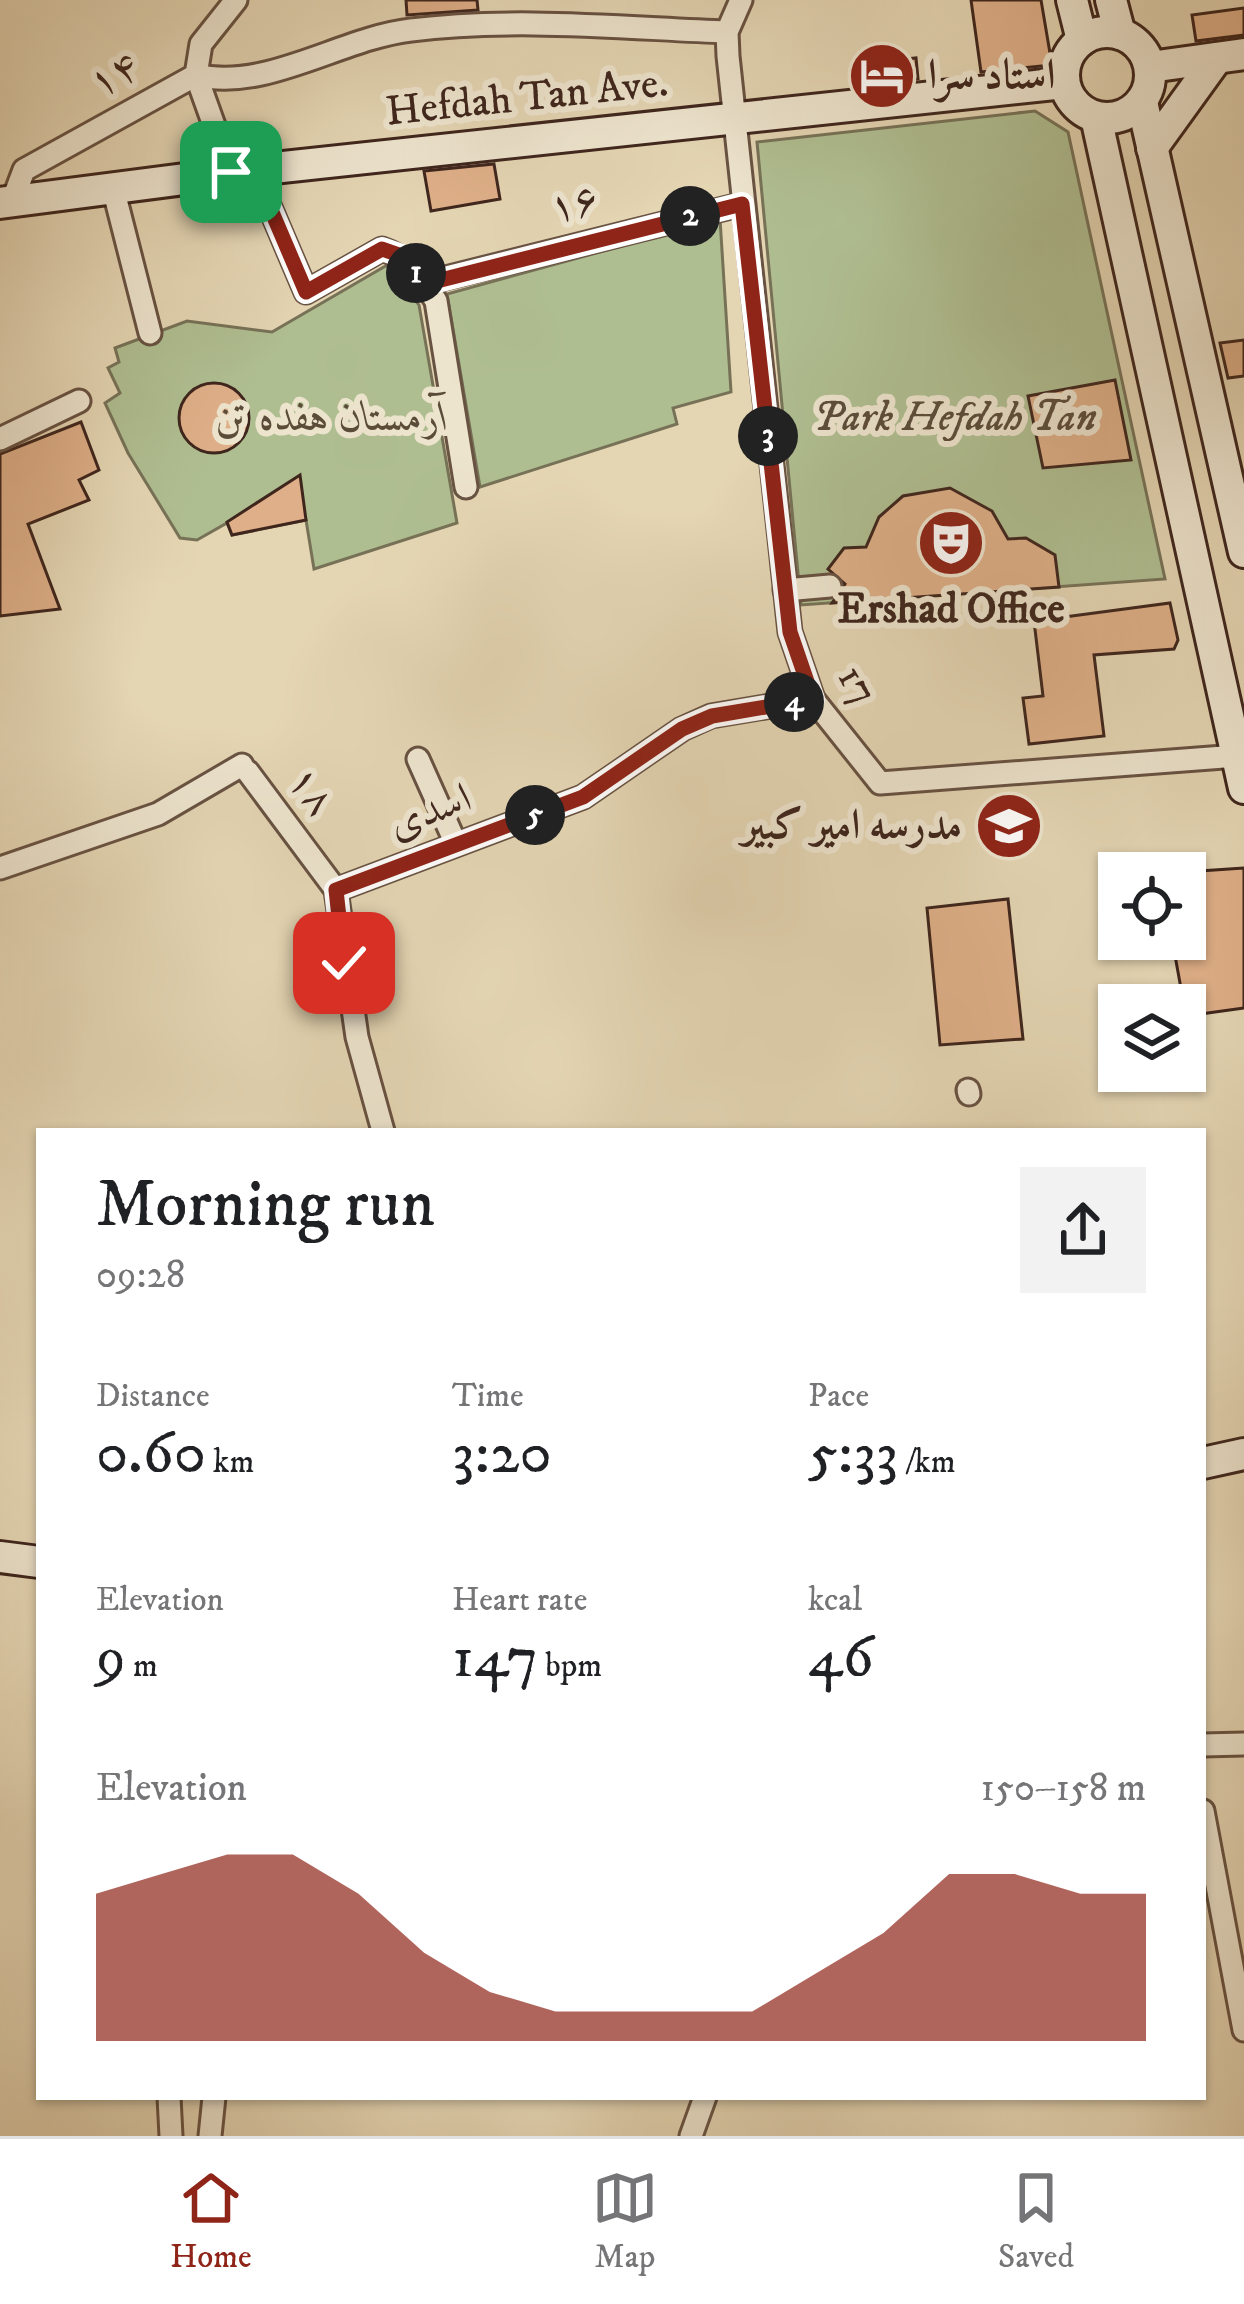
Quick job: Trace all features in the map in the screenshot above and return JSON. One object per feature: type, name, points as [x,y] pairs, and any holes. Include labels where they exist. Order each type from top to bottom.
[{"type":"main road","points":[[1072,0],[1082,40]]},
{"type":"main road","points":[[1111,0],[1120,34]]},
{"type":"main road","points":[[1142,102],[1121,117],[1096,117],[1075,105],[1064,82],[1067,59],[1082,40],[1107,32],[1139,46],[1150,67],[1142,102],[1154,154],[1177,204],[1244,553]]},
{"type":"main road","points":[[1150,67],[1228,54]]},
{"type":"main road","points":[[1154,154],[1228,54]]},
{"type":"main road","name":"Hefdah Tan Ave.","points":[[6,202],[242,171],[1064,82]]},
{"type":"main road","points":[[1096,117],[1244,788]]},
{"type":"main road","points":[[1107,167],[1131,151],[1154,154]]},
{"type":"main road","points":[[1206,1461],[1244,1454]]},
{"type":"main road","points":[[0,1557],[36,1562]]},
{"type":"street","name":"۱۴","points":[[6,202],[24,170],[196,75],[201,44],[236,0]]},
{"type":"street","points":[[736,118],[727,32],[741,0]]},
{"type":"street","points":[[196,75],[215,80],[277,68],[408,30],[520,26],[727,32]]},
{"type":"street","points":[[196,75],[306,292],[382,249],[402,256],[425,284],[436,302],[466,488]]},
{"type":"street","name":"17","points":[[736,118],[790,632],[813,699],[880,783],[1006,783],[1237,756]]},
{"type":"street","points":[[113,188],[150,332]]},
{"type":"street","name":"۱۶","points":[[425,284],[742,204]]},
{"type":"street","points":[[0,439],[79,401]]},
{"type":"street","points":[[785,590],[830,586]]},
{"type":"street","name":"اسدی","points":[[336,890],[583,797],[682,729],[712,716],[813,699]]},
{"type":"street","points":[[418,760],[455,844]]},
{"type":"street","name":"۱۸","points":[[0,868],[158,814],[245,769],[336,890],[357,1037],[381,1128]]},
{"type":"street","points":[[1206,1745],[1244,1744]]},
{"type":"street","points":[[1206,1827],[1242,2019]]},
{"type":"street","points":[[169,2100],[171,2136]]},
{"type":"street","points":[[210,2136],[214,2100]]},
{"type":"street","points":[[692,2136],[703,2100]]},
{"type":"green space","name":"Park Hefdah Tan","points":[[1035,111],[1068,132],[1165,579],[801,605],[757,142]]},
{"type":"green space","name":"Park Hefdah Tan","points":[[720,219],[731,392],[673,408],[677,424],[480,487],[447,294]]},
{"type":"green space","name":"آرمستان هفده تن","points":[[389,264],[419,305],[457,523],[314,569],[306,520],[232,535],[227,523],[197,540],[180,538],[128,453],[105,403],[120,393],[108,368],[119,362],[115,348],[187,321],[272,332]]},
{"type":"building","points":[[406,0],[477,0],[478,10],[407,15]]},
{"type":"building","points":[[971,0],[1041,0],[1052,65],[981,72]]},
{"type":"building","points":[[1244,8],[1244,35],[1196,41],[1192,15]]},
{"type":"building","points":[[916,58],[918,79],[870,84],[866,63]]},
{"type":"building","points":[[494,164],[500,199],[431,211],[424,171]]},
{"type":"building","points":[[1244,340],[1244,376],[1228,378],[1220,343]]},
{"type":"building","points":[[1115,380],[1131,460],[1043,468],[1028,396]]},
{"type":"building","points":[[214,383],[239,393],[249,418],[239,443],[214,453],[189,443],[179,418],[189,393]]},
{"type":"building","points":[[81,422],[99,470],[79,480],[89,500],[28,524],[60,609],[0,616],[0,454]]},
{"type":"building","points":[[300,475],[306,520],[232,535],[227,522]]},
{"type":"building","name":"Ershad Office","points":[[950,488],[992,511],[1008,539],[1026,538],[1055,555],[1059,587],[832,603],[845,584],[828,569],[844,548],[866,547],[879,517],[903,496]]},
{"type":"building","points":[[1170,603],[1178,640],[1174,649],[1094,655],[1104,736],[1029,744],[1023,698],[1043,696],[1034,621]]},
{"type":"building","points":[[1244,868],[1244,1008],[1206,1013],[1206,984],[1180,984],[1176,960],[1206,960],[1206,871]]},
{"type":"building","points":[[1008,899],[1023,1039],[940,1045],[927,908]]},
{"type":"place","name":"استاد سرا","points":[[882,76]]},
{"type":"place","name":"Ershad Office","points":[[951,543]]},
{"type":"place","name":"مدرسه امیر کبیر","points":[[1009,826]]},
{"type":"route","points":[[231,172],[254,170],[306,292],[382,249],[402,256],[425,284],[742,204],[790,632],[813,699],[712,716],[682,729],[583,797],[336,890],[344,963]]}]
